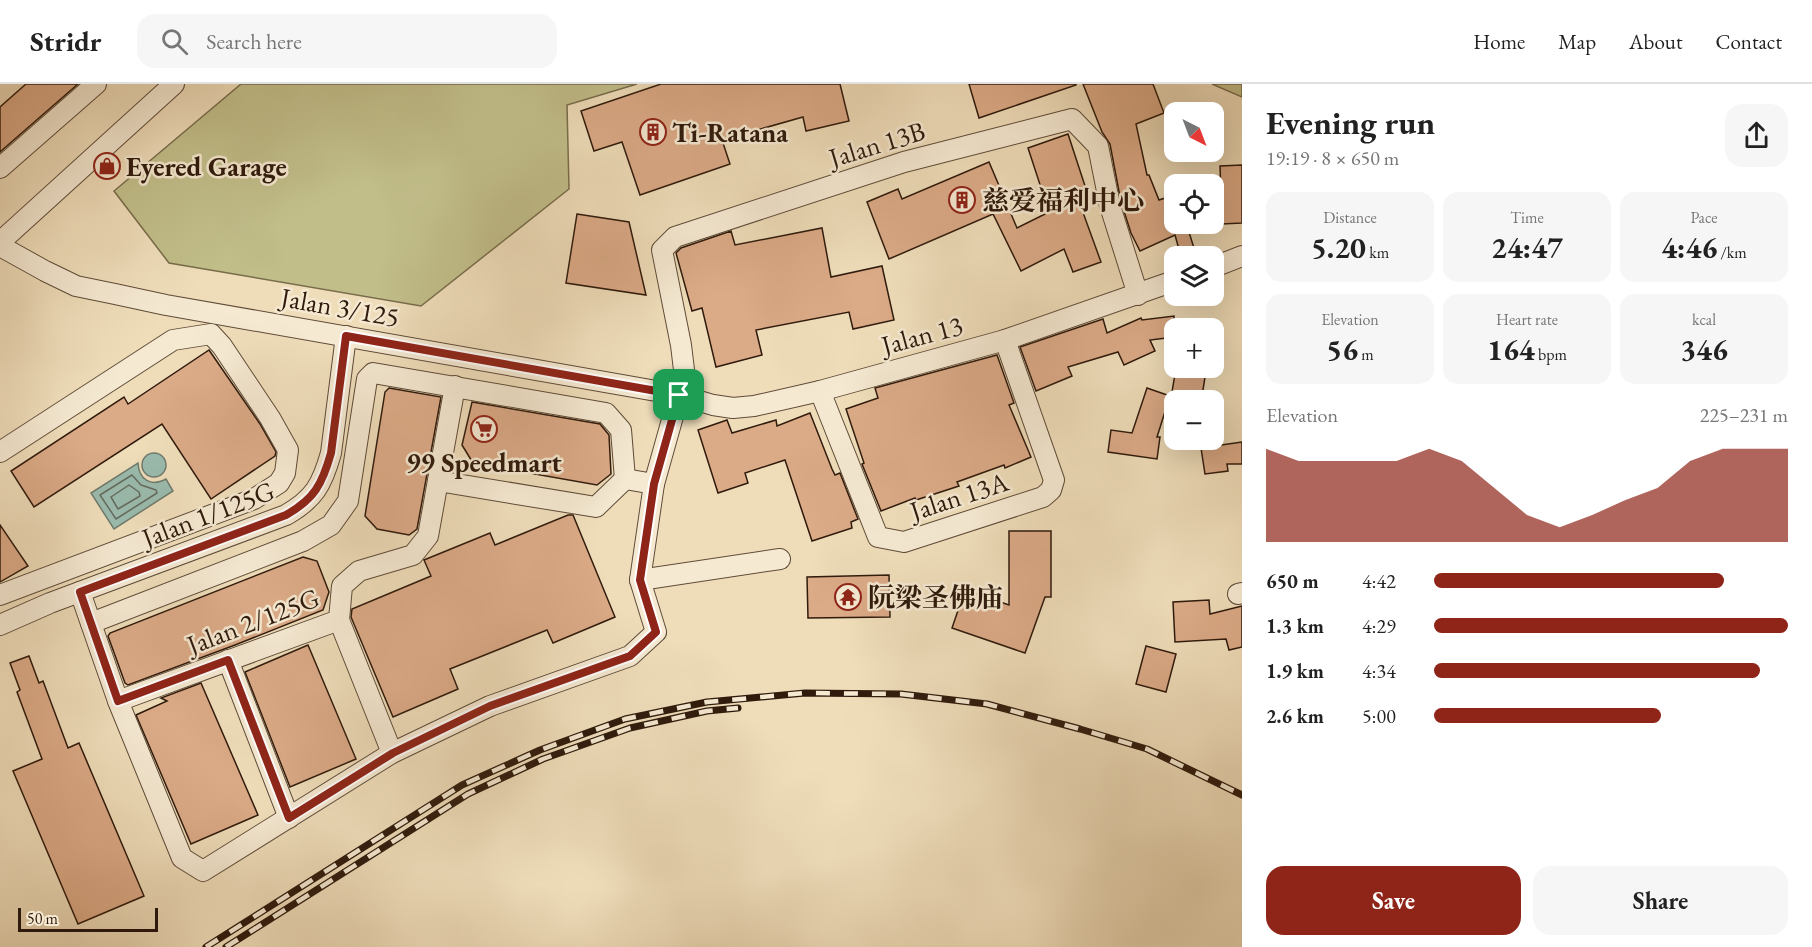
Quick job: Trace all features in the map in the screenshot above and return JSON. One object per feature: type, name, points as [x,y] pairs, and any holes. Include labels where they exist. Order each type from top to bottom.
[{"type":"street","points":[[0,168],[96,84]]},
{"type":"street","points":[[0,244],[169,86]]},
{"type":"street","name":"Jalan 13B","points":[[679,395],[684,370],[662,250],[675,237],[904,162],[1072,119],[1098,146],[1110,206],[1138,295]]},
{"type":"street","name":"Jalan 3/125","points":[[0,244],[45,271],[76,286],[166,305],[679,395]]},
{"type":"street","points":[[1224,263],[1242,256]]},
{"type":"street","name":"Jalan 13","points":[[679,395],[733,408],[754,406],[820,391],[1005,340],[1164,285]]},
{"type":"street","points":[[0,452],[173,340],[211,334],[222,346],[264,409],[288,450],[285,473],[279,483],[254,499],[0,595]]},
{"type":"street","name":"Jalan 1/125G","points":[[0,626],[80,592],[286,515],[304,504],[317,488],[331,453],[346,336]]},
{"type":"street","name":"Jalan 13A","points":[[820,391],[878,537],[904,542],[1043,497],[1051,490],[1054,480],[1005,340]]},
{"type":"street","points":[[91,623],[303,541],[331,525],[348,501],[369,375],[377,372],[606,413],[621,430],[625,478],[596,507],[438,481]]},
{"type":"street","name":"Jalan 2/125G","points":[[118,701],[339,620],[342,586],[359,571],[413,555],[428,536],[455,386]]},
{"type":"street","points":[[80,592],[118,701],[182,858],[203,871],[393,753],[490,706],[630,656],[656,632],[640,580],[654,484],[679,395]]},
{"type":"street","points":[[625,478],[654,484]]},
{"type":"street","points":[[640,580],[780,559]]},
{"type":"street","points":[[339,620],[393,753]]},
{"type":"street","points":[[228,660],[289,818]]},
{"type":"shaded area","points":[[241,84],[637,84],[567,105],[569,189],[421,306],[169,263],[114,191]]},
{"type":"shaded area","points":[[1212,84],[1242,84],[1242,97]]},
{"type":"water","points":[[154,453],[163,456],[166,465],[163,474],[154,477],[145,474],[142,465],[145,456]]},
{"type":"water","points":[[138,463],[143,478],[151,482],[166,479],[173,491],[114,529],[91,493]]},
{"type":"building","points":[[26,84],[78,84],[0,152],[0,107]]},
{"type":"building","name":"Ti-Ratana","points":[[661,84],[840,84],[849,121],[806,131],[803,117],[722,140],[730,164],[640,195],[622,142],[594,151],[581,111]]},
{"type":"building","points":[[969,84],[1076,84],[1076,85],[979,118]]},
{"type":"building","points":[[1083,84],[1153,84],[1164,113],[1136,124],[1147,175],[1149,175],[1159,200],[1164,198],[1164,234],[1190,234],[1193,246],[1178,246],[1175,235],[1140,251],[1131,233],[1121,202],[1110,144],[1102,132]]},
{"type":"building","points":[[1068,134],[1087,192],[1077,196],[1101,262],[1073,272],[1064,249],[1021,271],[993,214],[889,259],[867,202],[898,189],[902,199],[989,162],[1017,228],[1049,212],[1028,148]]},
{"type":"building","points":[[1242,165],[1242,223],[1224,224],[1224,174],[1220,174],[1220,166]]},
{"type":"building","points":[[577,214],[629,222],[646,295],[566,283]]},
{"type":"building","points":[[822,228],[831,277],[882,266],[894,320],[853,329],[849,312],[756,330],[762,355],[716,367],[702,308],[692,311],[676,253],[681,248],[731,231],[735,245]]},
{"type":"building","points":[[1174,316],[1174,318],[1164,318],[1164,338],[1150,340],[1155,351],[1124,365],[1118,352],[1068,367],[1072,376],[1036,391],[1020,347],[1103,319],[1107,333],[1141,318],[1142,320]]},
{"type":"building","points":[[209,350],[260,424],[276,452],[275,456],[211,499],[162,424],[34,507],[11,471],[124,397],[128,404]]},
{"type":"building","points":[[997,355],[1014,403],[1009,405],[1031,457],[1005,468],[1004,465],[957,482],[959,486],[916,500],[915,498],[881,511],[862,464],[864,463],[846,409],[878,398],[875,388]]},
{"type":"building","points":[[1174,378],[1205,378],[1203,390],[1172,390]]},
{"type":"building","points":[[389,388],[441,397],[417,529],[409,535],[377,529],[365,516],[385,392]]},
{"type":"building","points":[[1147,388],[1164,394],[1164,415],[1157,437],[1160,437],[1157,459],[1108,452],[1111,430],[1132,433]]},
{"type":"building","points":[[472,402],[600,424],[609,435],[611,474],[597,485],[473,463],[462,445]]},
{"type":"building","points":[[810,413],[832,469],[835,475],[840,473],[858,519],[851,522],[852,528],[812,541],[785,460],[745,473],[748,483],[718,493],[698,430],[727,420],[732,433],[776,420],[777,426]]},
{"type":"building","points":[[1242,442],[1242,464],[1227,464],[1228,471],[1205,474],[1201,450],[1224,450],[1224,445]]},
{"type":"building","points":[[573,515],[615,617],[553,643],[547,630],[450,669],[458,689],[393,717],[351,617],[352,609],[431,576],[424,560],[490,533],[495,545]]},
{"type":"building","points":[[0,525],[28,566],[0,582]]},
{"type":"building","points":[[1009,531],[1051,531],[1051,597],[1045,597],[1025,653],[952,628],[965,590],[1009,605]]},
{"type":"building","points":[[303,557],[317,561],[329,592],[323,610],[128,685],[125,683],[108,636],[110,633]]},
{"type":"building","name":"阮梁圣佛庙","points":[[889,575],[890,617],[808,618],[807,577]]},
{"type":"building","points":[[1209,600],[1210,614],[1242,606],[1242,647],[1229,650],[1226,639],[1175,642],[1173,602]]},
{"type":"building","points":[[308,645],[356,759],[290,787],[245,672]]},
{"type":"building","points":[[1146,646],[1176,654],[1166,692],[1136,684]]},
{"type":"building","points":[[29,656],[39,683],[43,681],[68,748],[79,743],[144,896],[78,924],[13,771],[42,759],[17,692],[20,690],[10,663]]},
{"type":"building","points":[[201,683],[258,815],[191,844],[136,715],[167,701],[161,698]]},
{"type":"railway","points":[[206,947],[462,785],[540,750],[625,719],[707,702],[805,693],[901,694],[987,704],[1147,749],[1242,795]]},
{"type":"railway","points":[[226,947],[468,794],[543,759],[630,728],[707,711],[738,708]]},
{"type":"place","name":"Ti-Ratana","points":[[653,132]]},
{"type":"place","name":"Eyered Garage","points":[[107,166]]},
{"type":"place","name":"慈爱福利中心","points":[[962,200]]},
{"type":"place","name":"99 Speedmart","points":[[484,429]]},
{"type":"place","name":"阮梁圣佛庙","points":[[848,597]]},
{"type":"route","points":[[346,336],[679,395],[654,484],[640,580],[656,632],[630,656],[490,706],[393,753],[289,818],[228,660],[118,701],[80,592],[286,515],[304,504],[317,488],[331,453],[346,336]]}]
